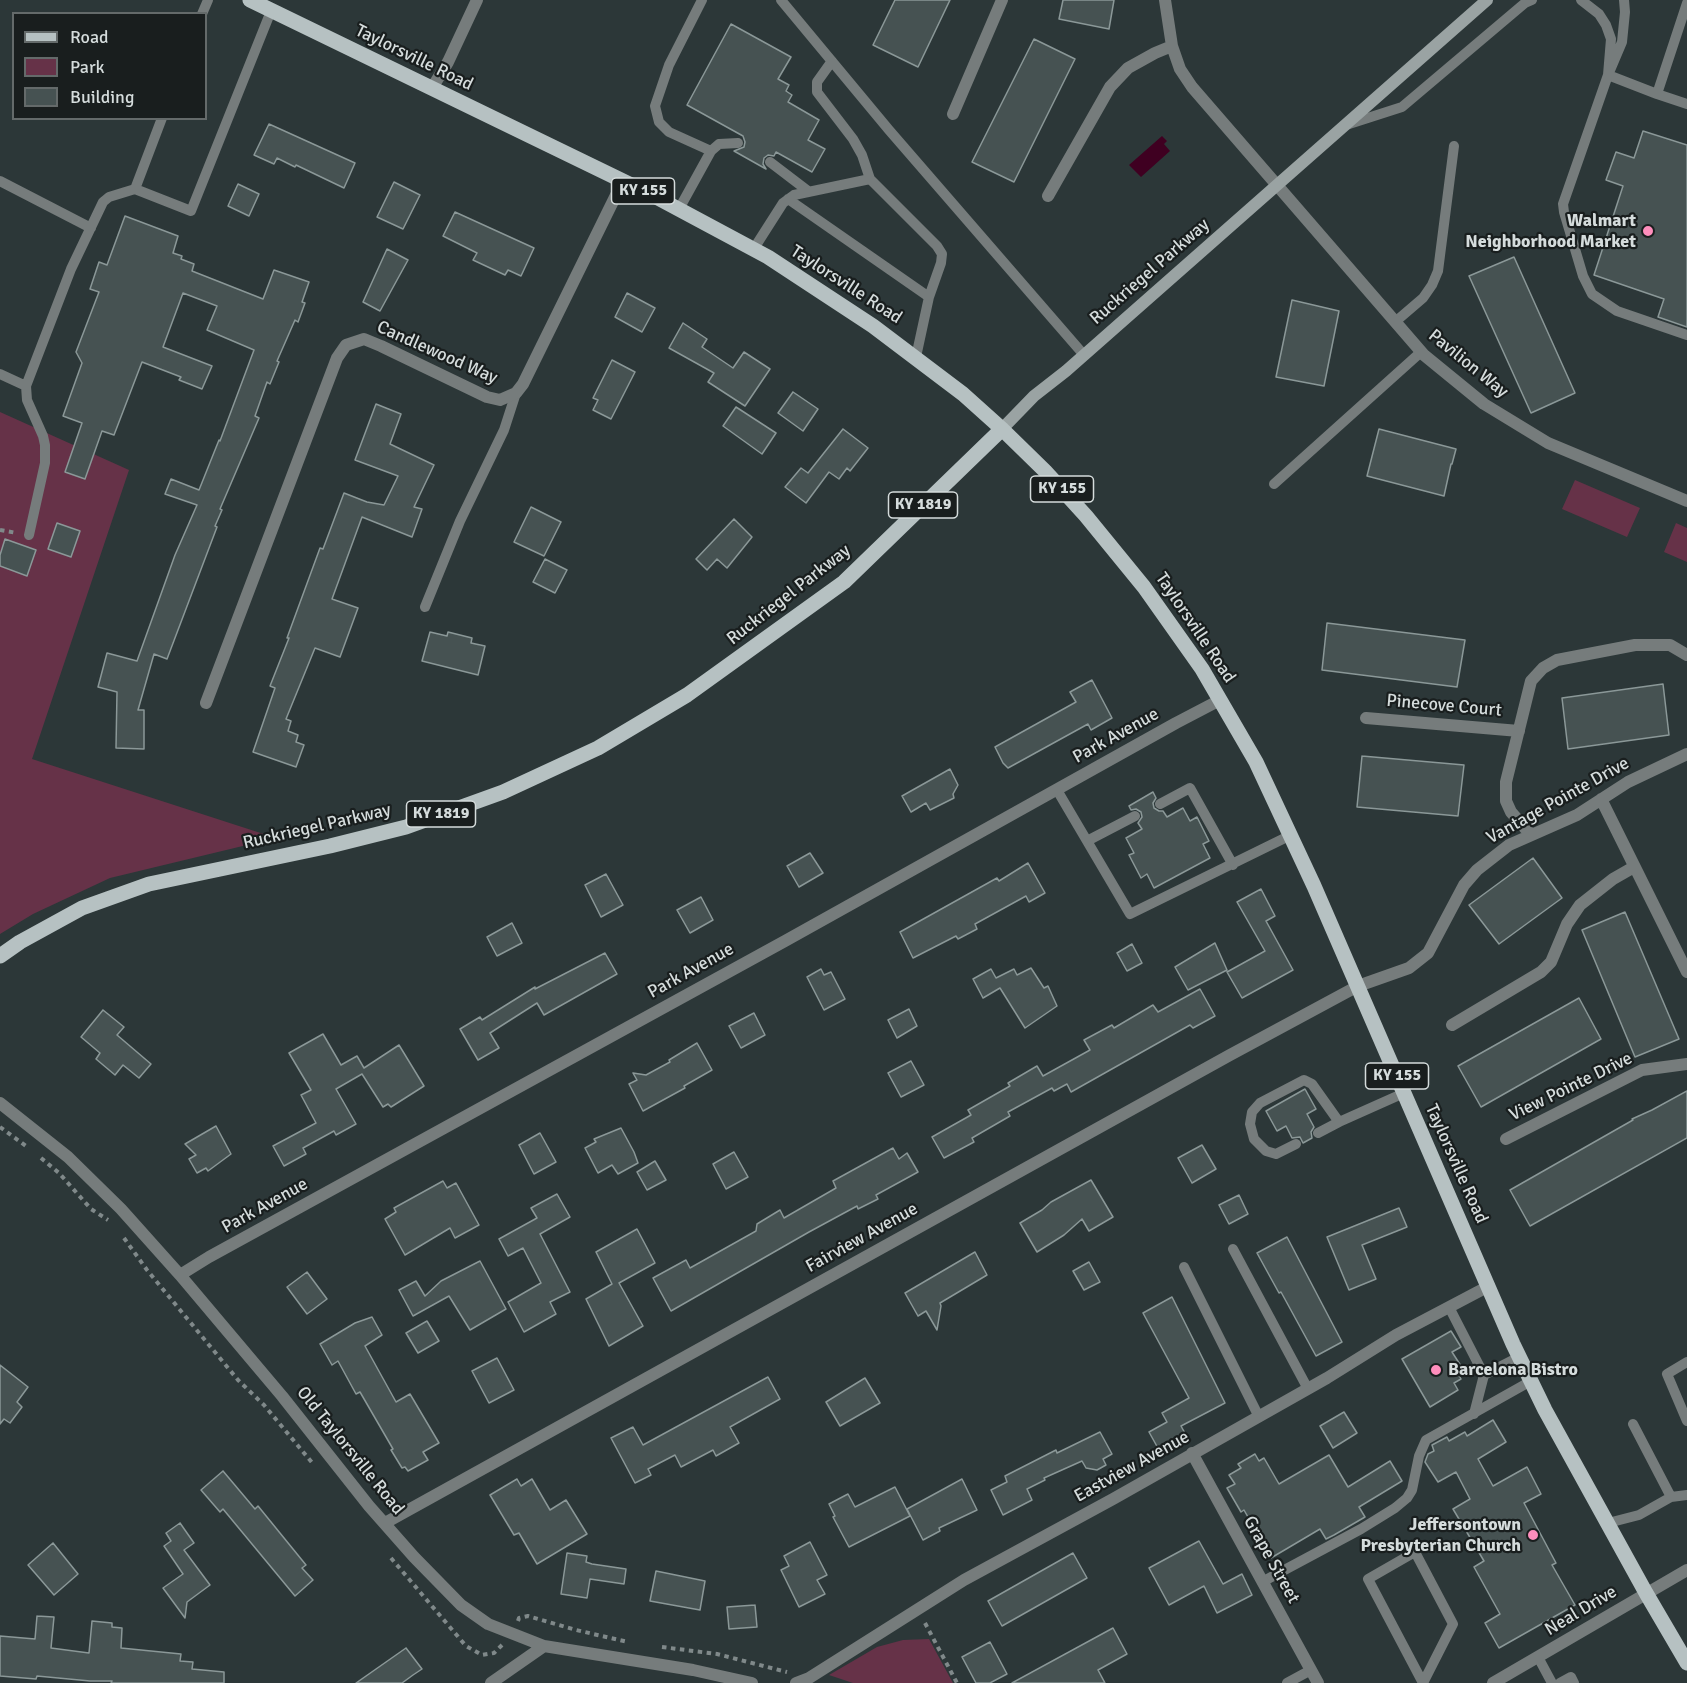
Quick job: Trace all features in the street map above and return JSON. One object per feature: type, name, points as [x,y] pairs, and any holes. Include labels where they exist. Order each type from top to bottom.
[{"type":"main road","name":"Taylorsville Road","points":[[250,0],[679,209],[753,250],[847,308],[916,357],[1002,429],[1045,471],[1117,553],[1202,669],[1256,762],[1358,986],[1519,1357],[1646,1593],[1687,1663]]},
{"type":"main road","name":"Ruckriegel Parkway","points":[[0,956],[20,942],[82,908],[149,884],[330,846],[406,827],[503,792],[598,748],[687,695],[844,582],[1034,396],[1278,186],[1488,0]]},
{"type":"street","points":[[432,88],[448,62],[477,0]]},
{"type":"street","points":[[952,114],[1002,0]]},
{"type":"street","name":"Pavilion Way","points":[[1165,0],[1172,46],[1180,69],[1192,87],[1421,351],[1484,404],[1548,443],[1687,501]]},
{"type":"street","points":[[1048,196],[1110,87],[1128,68],[1172,46]]},
{"type":"street","name":"Candlewood Way","points":[[206,703],[337,358],[346,345],[363,339],[487,397],[500,400],[516,393],[523,384],[623,181]]},
{"type":"street","points":[[1531,835],[1511,812],[1506,801],[1506,783],[1531,681],[1543,668],[1557,660],[1635,645],[1670,645],[1687,655]]},
{"type":"street","name":"Park Avenue","points":[[180,1275],[1220,700]]},
{"type":"street","name":"Pinecove Court","points":[[1366,718],[1519,731]]},
{"type":"street","name":"Vantage Pointe Drive","points":[[1358,986],[1408,968],[1428,953],[1455,899],[1477,870],[1509,845],[1577,815],[1628,782],[1687,754]]},
{"type":"street","points":[[1601,799],[1634,867],[1682,950],[1687,972]]},
{"type":"street","points":[[1452,1025],[1541,972],[1551,962],[1567,924],[1580,905],[1613,879],[1634,867]]},
{"type":"street","name":"Fairview Avenue","points":[[385,1523],[1358,986]]},
{"type":"street","name":"View Pointe Drive","points":[[1506,1138],[1642,1071],[1687,1064]]},
{"type":"street","name":"Old Taylorsville Road","points":[[0,1103],[68,1157],[121,1209],[282,1396],[369,1506],[461,1605],[488,1624],[544,1646],[693,1670],[752,1683]]},
{"type":"street","name":"Eastview Avenue","points":[[796,1683],[808,1678],[964,1580],[1259,1417],[1396,1335],[1489,1286]]},
{"type":"street","name":"Grape Street","points":[[1192,1454],[1318,1683]]},
{"type":"street","name":"Neal Drive","points":[[1493,1683],[1687,1570]]},
{"type":"street","points":[[491,1683],[544,1646]]},
{"type":"lane","points":[[702,0],[669,65],[655,106],[659,122],[669,132],[711,151]]},
{"type":"lane","points":[[781,0],[1084,355]]},
{"type":"lane","points":[[1346,126],[1402,107],[1525,3],[1533,0]]},
{"type":"lane","points":[[1581,0],[1599,14],[1606,25],[1611,39],[1608,75]]},
{"type":"lane","points":[[1623,0],[1625,12],[1622,42],[1608,75],[1563,204],[1583,276],[1592,294],[1617,311],[1687,335]]},
{"type":"lane","points":[[1657,94],[1687,3]]},
{"type":"lane","points":[[30,535],[45,463],[45,445],[43,435],[27,400],[26,386],[64,287],[91,228],[105,200],[114,194],[135,189],[191,211],[271,11]]},
{"type":"lane","points":[[832,61],[817,82],[818,92],[853,139],[862,155],[870,178],[937,246],[942,254],[929,297],[916,357]]},
{"type":"lane","points":[[1608,75],[1687,104]]},
{"type":"lane","points":[[135,189],[161,120]]},
{"type":"lane","points":[[679,209],[711,151],[719,144],[738,143]]},
{"type":"lane","points":[[1395,322],[1423,298],[1438,271],[1454,146]]},
{"type":"lane","points":[[770,162],[808,191]]},
{"type":"lane","points":[[753,250],[783,203],[795,195],[870,178]]},
{"type":"lane","points":[[0,180],[91,228]]},
{"type":"lane","points":[[788,200],[929,297]]},
{"type":"lane","points":[[1274,484],[1421,351]]},
{"type":"lane","points":[[0,374],[26,386]]},
{"type":"lane","points":[[425,606],[456,530],[504,430],[516,393]]},
{"type":"lane","points":[[1160,804],[1190,788],[1233,865]]},
{"type":"lane","points":[[1056,790],[1130,914],[1291,836]]},
{"type":"lane","points":[[1087,841],[1135,816]]},
{"type":"lane","points":[[1296,1144],[1276,1154],[1266,1151],[1254,1139],[1250,1124],[1252,1112],[1260,1103],[1304,1080],[1312,1084],[1339,1122]]},
{"type":"lane","points":[[1318,1133],[1404,1094]]},
{"type":"lane","points":[[1233,1249],[1308,1389]]},
{"type":"lane","points":[[1184,1268],[1259,1417]]},
{"type":"lane","points":[[1449,1307],[1484,1375],[1473,1414]]},
{"type":"lane","points":[[1484,1375],[1519,1357]]},
{"type":"lane","points":[[1687,1362],[1666,1374],[1687,1421]]},
{"type":"lane","points":[[1262,1582],[1361,1530],[1395,1508],[1407,1498],[1412,1490],[1419,1456],[1426,1440],[1531,1381]]},
{"type":"lane","points":[[1633,1424],[1671,1497]]},
{"type":"lane","points":[[1608,1523],[1639,1515],[1671,1497],[1687,1494]]},
{"type":"lane","points":[[1415,1552],[1453,1624],[1423,1683],[1368,1579],[1415,1552]]},
{"type":"lane","points":[[1538,1657],[1552,1683]]},
{"type":"lane","points":[[1287,1683],[1311,1670]]},
{"type":"lane","points":[[1560,1683],[1571,1677],[1574,1683]]},
{"type":"path","points":[[0,1127],[58,1173],[91,1209],[115,1223]]},
{"type":"path","points":[[120,1232],[147,1270],[238,1380],[264,1405],[320,1472]]},
{"type":"path","points":[[384,1550],[466,1646],[482,1654],[494,1653],[501,1647],[519,1618],[528,1616],[576,1630],[639,1644]]},
{"type":"path","points":[[917,1608],[957,1683]]},
{"type":"path","points":[[661,1647],[717,1654],[808,1678]]},
{"type":"green space","points":[[0,412],[129,470],[32,759],[276,838],[110,878],[33,914],[0,934]]},
{"type":"green space","points":[[1575,480],[1640,508],[1627,537],[1562,509]]},
{"type":"green space","points":[[1676,523],[1687,528],[1687,562],[1664,552]]},
{"type":"green space","points":[[929,1639],[953,1683],[853,1683],[829,1675],[877,1647],[903,1640]]},
{"type":"shaded area","points":[[1162,136],[1167,141],[1164,144],[1170,151],[1141,177],[1129,165]]},
{"type":"building","points":[[895,0],[950,0],[918,67],[873,45]]},
{"type":"building","points":[[1063,0],[1114,0],[1109,29],[1059,19]]},
{"type":"building","points":[[731,24],[791,57],[778,79],[789,85],[786,91],[792,95],[788,102],[819,120],[808,140],[825,149],[812,172],[776,152],[774,156],[768,155],[764,158],[763,164],[766,169],[734,151],[744,147],[743,136],[687,105]]},
{"type":"building","points":[[1034,39],[1075,59],[1014,182],[972,162]]},
{"type":"building","points":[[269,124],[355,163],[344,188],[277,158],[274,164],[254,155]]},
{"type":"building","name":"Walmart Neighborhood Market","points":[[1643,131],[1687,145],[1687,327],[1658,317],[1664,299],[1594,275],[1623,186],[1606,180],[1616,152],[1634,158]]},
{"type":"building","points":[[394,182],[420,195],[403,229],[377,217]]},
{"type":"building","points":[[238,184],[259,194],[249,216],[228,206]]},
{"type":"building","points":[[455,212],[534,248],[521,276],[508,270],[505,275],[473,260],[477,253],[443,236]]},
{"type":"building","points":[[125,216],[178,236],[173,253],[194,264],[192,271],[263,299],[274,270],[309,282],[298,322],[295,320],[277,361],[279,362],[270,384],[267,382],[255,416],[259,418],[220,509],[222,510],[215,526],[217,527],[167,659],[154,654],[138,710],[144,710],[144,749],[116,748],[117,692],[98,687],[107,653],[137,661],[175,555],[197,505],[165,494],[171,479],[199,490],[254,350],[207,330],[217,306],[183,293],[163,347],[212,366],[202,389],[179,380],[181,377],[142,362],[114,435],[102,431],[85,479],[65,472],[82,423],[63,416],[82,363],[76,352],[99,292],[90,289],[99,262],[107,265]]},
{"type":"building","points":[[387,249],[408,260],[380,311],[363,302]]},
{"type":"building","points":[[1514,257],[1575,393],[1531,413],[1469,276]]},
{"type":"building","points":[[627,293],[655,308],[642,332],[615,317]]},
{"type":"building","points":[[1292,300],[1339,311],[1324,386],[1276,377]]},
{"type":"building","points":[[683,323],[707,339],[702,347],[733,368],[744,352],[770,369],[745,406],[708,382],[714,373],[669,348]]},
{"type":"building","points":[[612,360],[635,372],[611,419],[593,410],[598,400],[593,398]]},
{"type":"building","points":[[793,392],[818,409],[803,431],[778,413]]},
{"type":"building","points":[[376,404],[401,414],[390,444],[434,465],[414,507],[422,509],[412,537],[362,517],[332,599],[358,608],[340,657],[315,648],[286,719],[291,721],[288,731],[298,735],[296,742],[304,745],[296,767],[253,752],[275,688],[270,686],[320,548],[323,549],[344,493],[367,502],[384,505],[398,476],[355,460]]},
{"type":"building","points":[[736,407],[776,433],[762,454],[723,426]]},
{"type":"building","points":[[843,429],[868,448],[850,471],[847,468],[839,479],[829,472],[806,503],[785,487],[801,468],[808,473]]},
{"type":"building","points":[[1379,429],[1456,449],[1444,496],[1367,476]]},
{"type":"building","points":[[531,507],[561,522],[544,556],[514,542]]},
{"type":"building","points":[[734,519],[752,537],[727,568],[717,559],[707,570],[696,559]]},
{"type":"building","points":[[57,523],[80,531],[71,557],[48,549]]},
{"type":"building","points":[[5,539],[36,550],[27,576],[0,566],[0,555]]},
{"type":"building","points":[[545,559],[567,570],[555,593],[533,582]]},
{"type":"building","points":[[1327,623],[1465,640],[1457,687],[1322,670]]},
{"type":"building","points":[[430,632],[447,636],[448,632],[472,638],[471,643],[485,646],[478,675],[422,661]]},
{"type":"building","points":[[1092,680],[1112,718],[1091,730],[1088,724],[1008,768],[1003,763],[995,747],[1076,702],[1070,692]]},
{"type":"building","points":[[1663,684],[1669,735],[1568,749],[1562,698]]},
{"type":"building","points":[[1362,756],[1464,765],[1458,816],[1357,807]]},
{"type":"building","points":[[950,769],[958,785],[953,794],[954,798],[930,810],[926,803],[911,812],[902,796]]},
{"type":"building","points":[[1153,792],[1156,798],[1153,803],[1154,808],[1163,811],[1167,817],[1183,808],[1190,821],[1197,817],[1209,841],[1203,844],[1210,858],[1154,888],[1147,874],[1141,878],[1129,855],[1134,853],[1126,838],[1142,829],[1138,823],[1142,817],[1141,812],[1136,809],[1131,810],[1129,806]]},
{"type":"building","points":[[810,853],[823,873],[799,887],[787,866]]},
{"type":"building","points":[[1533,858],[1562,898],[1499,944],[1469,905]]},
{"type":"building","points":[[1028,863],[1045,893],[1029,902],[1026,896],[975,924],[977,929],[958,939],[956,936],[913,958],[900,932],[997,878],[999,881]]},
{"type":"building","points":[[606,874],[623,905],[601,917],[585,885]]},
{"type":"building","points":[[1261,889],[1275,916],[1266,921],[1293,970],[1242,998],[1227,972],[1265,951],[1237,902]]},
{"type":"building","points":[[701,897],[713,920],[690,933],[677,910]]},
{"type":"building","points":[[1625,912],[1679,1039],[1635,1057],[1582,930]]},
{"type":"building","points":[[512,923],[522,943],[497,956],[487,937]]},
{"type":"building","points":[[1215,943],[1227,970],[1188,990],[1175,967]]},
{"type":"building","points":[[1132,944],[1142,963],[1127,971],[1117,953]]},
{"type":"building","points":[[605,953],[617,974],[544,1015],[537,1003],[490,1033],[499,1048],[478,1060],[460,1029],[480,1017],[482,1020],[535,987],[535,989]]},
{"type":"building","points":[[1031,968],[1044,988],[1048,986],[1057,1006],[1025,1028],[1000,988],[983,998],[973,979],[991,969],[996,978],[1014,969],[1017,975]]},
{"type":"building","points":[[821,969],[824,975],[831,972],[845,999],[824,1010],[807,977]]},
{"type":"building","points":[[1200,989],[1215,1016],[1193,1028],[1190,1025],[1071,1092],[1067,1084],[1054,1091],[1052,1088],[1008,1112],[1010,1116],[972,1138],[974,1142],[944,1158],[932,1137],[971,1115],[968,1110],[1010,1086],[1008,1083],[1037,1066],[1043,1076],[1090,1050],[1084,1040],[1112,1025],[1114,1028],[1153,1005],[1158,1012]]},
{"type":"building","points":[[1579,998],[1601,1039],[1481,1107],[1458,1066]]},
{"type":"building","points":[[909,1009],[917,1026],[897,1038],[888,1020]]},
{"type":"building","points":[[103,1010],[124,1027],[117,1035],[151,1064],[139,1078],[123,1065],[115,1075],[96,1059],[100,1053],[81,1037]]},
{"type":"building","points":[[754,1013],[765,1035],[741,1048],[729,1026]]},
{"type":"building","points":[[323,1034],[341,1065],[357,1056],[364,1068],[399,1045],[424,1086],[391,1107],[388,1104],[383,1107],[362,1074],[336,1089],[356,1124],[336,1135],[334,1131],[303,1148],[306,1154],[284,1166],[273,1146],[316,1123],[301,1095],[311,1090],[289,1053]]},
{"type":"building","points":[[697,1043],[712,1070],[643,1111],[629,1084],[637,1080],[633,1073],[646,1075]]},
{"type":"building","points":[[911,1061],[924,1085],[901,1097],[888,1073]]},
{"type":"building","points":[[1305,1089],[1316,1109],[1307,1114],[1314,1127],[1311,1132],[1312,1138],[1303,1143],[1300,1137],[1292,1138],[1286,1126],[1277,1131],[1266,1111]]},
{"type":"building","points":[[1687,1091],[1687,1138],[1530,1226],[1510,1190],[1632,1119]]},
{"type":"building","points":[[216,1126],[231,1154],[208,1171],[206,1168],[197,1173],[189,1159],[196,1155],[185,1144]]},
{"type":"building","points":[[621,1128],[638,1163],[618,1174],[612,1165],[598,1173],[585,1148],[596,1142],[594,1139]]},
{"type":"building","points":[[540,1133],[556,1162],[534,1174],[519,1145]]},
{"type":"building","points":[[1202,1145],[1216,1169],[1192,1183],[1178,1158]]},
{"type":"building","points":[[893,1148],[899,1159],[907,1153],[918,1172],[876,1195],[878,1199],[858,1209],[857,1206],[671,1311],[653,1278],[686,1260],[690,1268],[756,1231],[757,1224],[780,1210],[784,1218],[836,1188],[833,1181]]},
{"type":"building","points":[[734,1152],[748,1177],[726,1189],[713,1164]]},
{"type":"building","points":[[655,1161],[666,1180],[647,1190],[637,1172]]},
{"type":"building","points":[[1091,1180],[1113,1217],[1089,1231],[1082,1219],[1064,1235],[1037,1252],[1020,1223],[1051,1202]]},
{"type":"building","points":[[443,1181],[447,1188],[456,1183],[479,1225],[455,1238],[450,1228],[405,1255],[385,1219],[396,1212],[394,1208]]},
{"type":"building","points":[[557,1194],[570,1217],[540,1234],[570,1292],[550,1302],[556,1314],[524,1332],[508,1302],[541,1283],[523,1248],[508,1256],[499,1239],[537,1218],[531,1208]]},
{"type":"building","points":[[1239,1195],[1248,1214],[1229,1224],[1219,1205]]},
{"type":"building","points":[[1399,1208],[1407,1227],[1362,1245],[1376,1279],[1349,1290],[1327,1237]]},
{"type":"building","points":[[637,1229],[655,1263],[619,1283],[643,1326],[609,1346],[586,1299],[612,1284],[596,1252]]},
{"type":"building","points":[[1287,1237],[1342,1342],[1316,1356],[1257,1253]]},
{"type":"building","points":[[975,1252],[987,1275],[940,1303],[937,1330],[926,1311],[918,1316],[905,1293]]},
{"type":"building","points":[[480,1261],[506,1309],[470,1330],[449,1296],[413,1316],[399,1290],[416,1281],[425,1296],[441,1281]]},
{"type":"building","points":[[1089,1262],[1100,1282],[1084,1290],[1073,1271]]},
{"type":"building","points":[[307,1272],[327,1299],[307,1314],[287,1287]]},
{"type":"building","points":[[1172,1297],[1225,1403],[1181,1426],[1186,1435],[1159,1450],[1149,1432],[1167,1422],[1162,1413],[1189,1398],[1143,1313]]},
{"type":"building","points":[[372,1317],[382,1335],[365,1346],[396,1402],[410,1394],[439,1443],[423,1452],[428,1460],[408,1471],[405,1467],[402,1468],[391,1450],[393,1449],[360,1392],[356,1394],[338,1361],[332,1365],[320,1344],[355,1323]]},
{"type":"building","points":[[427,1321],[439,1341],[418,1353],[406,1333]]},
{"type":"building","points":[[1451,1331],[1461,1347],[1452,1352],[1461,1366],[1456,1370],[1461,1379],[1454,1383],[1458,1390],[1430,1407],[1402,1359]]},
{"type":"building","points":[[497,1358],[514,1390],[489,1403],[472,1371]]},
{"type":"building","points":[[0,1365],[28,1387],[17,1402],[22,1407],[10,1423],[4,1419],[0,1424]]},
{"type":"building","points":[[768,1377],[780,1399],[730,1427],[739,1443],[716,1456],[713,1450],[681,1467],[675,1455],[648,1469],[651,1475],[635,1483],[611,1438],[633,1427],[643,1445]]},
{"type":"building","points":[[865,1378],[880,1403],[840,1426],[826,1402]]},
{"type":"building","points":[[1344,1412],[1357,1433],[1333,1448],[1320,1426]]},
{"type":"building","points":[[1493,1420],[1506,1442],[1478,1459],[1493,1486],[1527,1467],[1541,1494],[1524,1503],[1556,1563],[1552,1565],[1575,1605],[1499,1648],[1485,1623],[1500,1614],[1474,1567],[1484,1561],[1453,1509],[1470,1499],[1456,1472],[1438,1482],[1425,1462],[1428,1454],[1434,1451],[1432,1445],[1447,1437],[1449,1441],[1465,1432],[1467,1436]]},
{"type":"building","points":[[1100,1432],[1112,1454],[1103,1459],[1106,1465],[1097,1470],[1086,1468],[1082,1461],[1044,1478],[1045,1480],[1027,1489],[1032,1500],[1003,1515],[991,1490],[1007,1482],[1005,1476],[1056,1450],[1057,1453]]},
{"type":"building","points":[[1255,1454],[1259,1461],[1264,1458],[1279,1484],[1329,1455],[1348,1487],[1390,1461],[1402,1481],[1359,1507],[1365,1517],[1326,1539],[1320,1529],[1271,1558],[1244,1510],[1241,1512],[1227,1488],[1235,1484],[1229,1475],[1241,1468],[1238,1464]]},
{"type":"building","points":[[223,1471],[255,1509],[258,1506],[306,1565],[302,1568],[313,1580],[295,1596],[223,1509],[220,1512],[201,1490]]},
{"type":"building","points":[[517,1479],[521,1486],[532,1479],[550,1510],[566,1500],[587,1534],[537,1564],[519,1533],[514,1535],[490,1495]]},
{"type":"building","points":[[962,1479],[977,1510],[939,1528],[940,1531],[923,1540],[907,1509]]},
{"type":"building","points":[[895,1487],[910,1516],[849,1547],[833,1517],[835,1516],[829,1504],[848,1494],[855,1507]]},
{"type":"building","points":[[180,1523],[194,1543],[184,1550],[210,1585],[187,1602],[185,1618],[163,1588],[183,1574],[164,1546],[171,1541],[166,1533]]},
{"type":"building","points":[[1199,1541],[1223,1584],[1242,1574],[1252,1595],[1217,1613],[1204,1586],[1169,1605],[1149,1568]]},
{"type":"building","points":[[810,1542],[827,1575],[817,1580],[825,1594],[799,1607],[781,1570],[789,1566],[784,1556]]},
{"type":"building","points":[[53,1543],[78,1574],[54,1595],[28,1565]]},
{"type":"building","points":[[567,1553],[587,1556],[586,1562],[592,1564],[626,1569],[624,1584],[590,1579],[587,1598],[561,1594]]},
{"type":"building","points":[[1073,1553],[1087,1578],[1002,1626],[988,1601]]},
{"type":"building","points":[[656,1571],[705,1581],[700,1610],[650,1601]]},
{"type":"building","points":[[755,1605],[757,1627],[729,1629],[727,1607]]},
{"type":"building","points":[[37,1616],[54,1617],[51,1648],[89,1653],[92,1621],[112,1623],[112,1627],[122,1628],[121,1648],[181,1654],[180,1661],[193,1662],[192,1669],[224,1672],[224,1683],[111,1683],[112,1681],[37,1676],[36,1679],[0,1676],[0,1636],[35,1639]]},
{"type":"building","points":[[1113,1628],[1127,1654],[1098,1670],[1105,1683],[1012,1683]]},
{"type":"building","points":[[990,1642],[1007,1674],[990,1683],[976,1683],[962,1657]]},
{"type":"building","points":[[406,1648],[422,1669],[402,1683],[356,1683]]},
{"type":"place","name":"Walmart Neighborhood Market","points":[[1648,231]]},
{"type":"place","name":"Barcelona Bistro","points":[[1436,1370]]},
{"type":"place","name":"Jeffersontown Presbyterian Church","points":[[1533,1535]]}]
